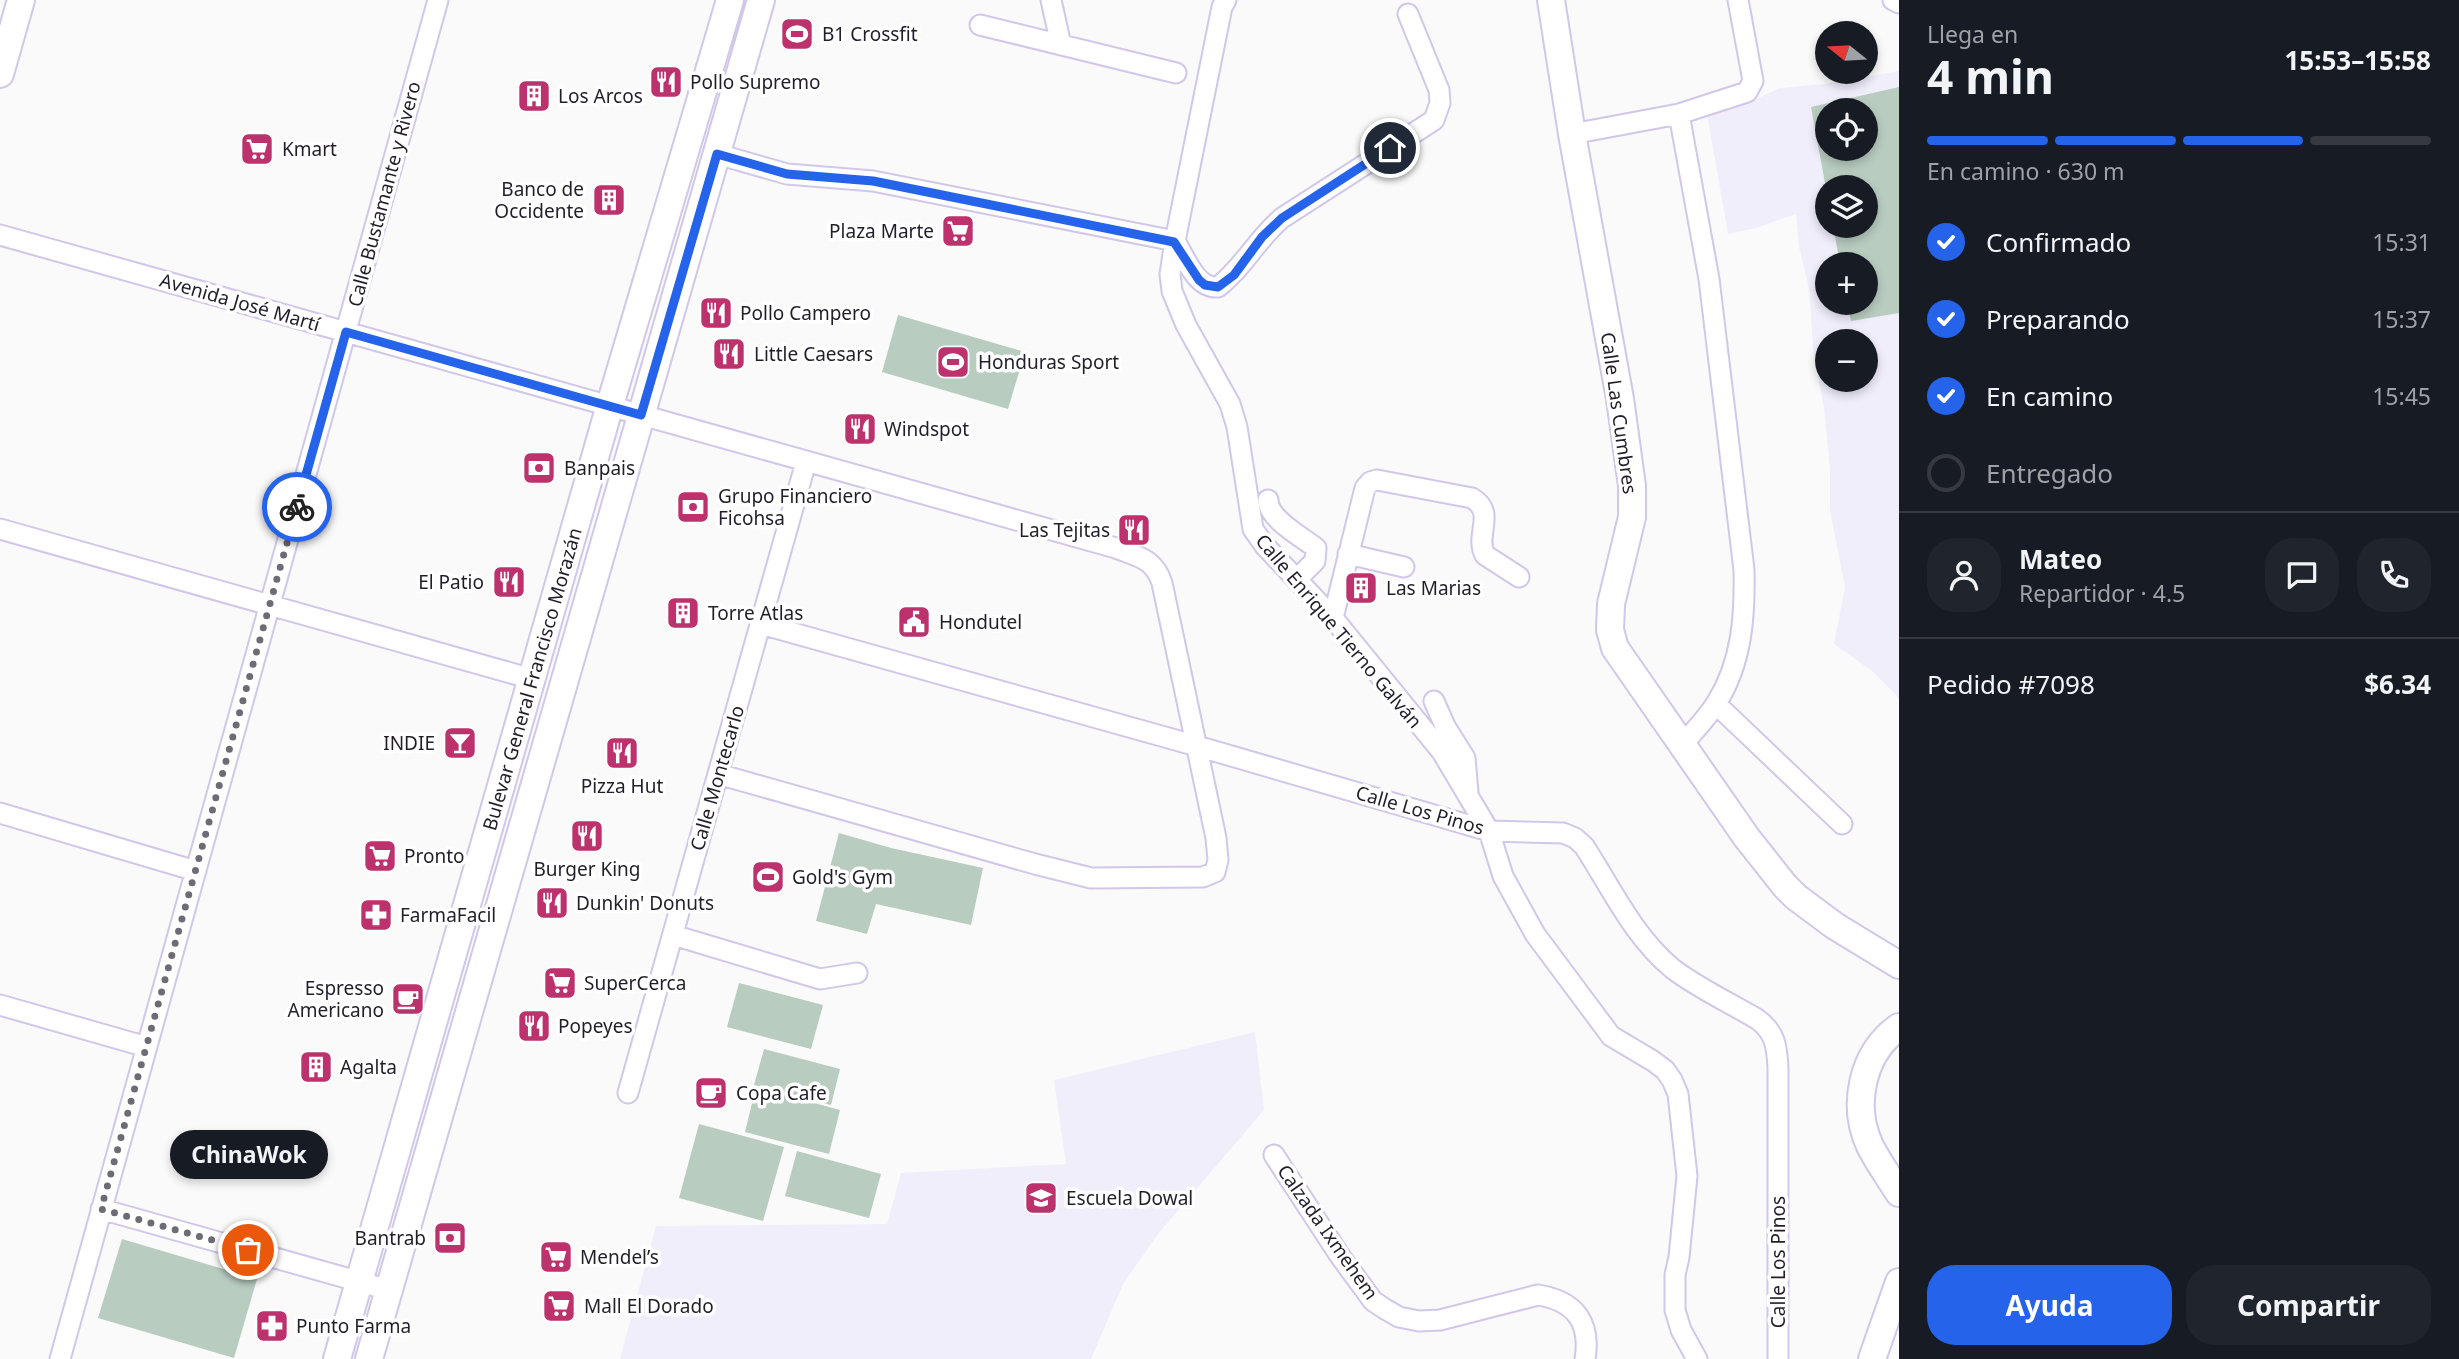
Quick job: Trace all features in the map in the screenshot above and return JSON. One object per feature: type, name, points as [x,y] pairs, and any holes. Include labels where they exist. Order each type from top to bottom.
[{"type":"main road","points":[[0,74],[21,0]]},
{"type":"main road","name":"Bulevar General Francisco Morazán","points":[[337,1359],[610,405],[730,0]]},
{"type":"main road","name":"Bulevar General Francisco Morazán","points":[[369,1359],[761,0]]},
{"type":"main road","name":"Calle Las Cumbres","points":[[1551,0],[1572,134],[1620,399],[1632,485],[1632,517],[1611,604],[1610,630],[1615,648],[1747,838],[1796,897],[1835,926],[1899,965]]},
{"type":"main road","points":[[1899,1027],[1880,1046],[1869,1063],[1862,1082],[1861,1102],[1863,1125],[1870,1145],[1899,1193]]},
{"type":"main road","points":[[1872,1359],[1899,1282]]},
{"type":"street","name":"Calle Bustamante y Rivero","points":[[60,1359],[438,0]]},
{"type":"street","points":[[1051,0],[1061,45]]},
{"type":"street","name":"Calle Enrique Tierno Galván","points":[[1226,0],[1222,7],[1174,242],[1170,274],[1172,291],[1186,325],[1230,404],[1237,427],[1253,529],[1265,546],[1333,618],[1441,752],[1489,831],[1503,876],[1535,934],[1611,1036],[1665,1070],[1678,1094],[1687,1175],[1675,1276],[1675,1310],[1681,1330],[1697,1359]]},
{"type":"street","points":[[1572,134],[1679,114],[1747,92],[1753,81],[1738,0]]},
{"type":"street","points":[[1893,0],[1899,3]]},
{"type":"street","points":[[717,154],[787,174],[873,181],[1174,242],[1199,280],[1205,285],[1218,287],[1234,275],[1262,237],[1282,218],[1434,120],[1440,103],[1439,90],[1408,14]]},
{"type":"street","points":[[980,24],[1176,73]]},
{"type":"street","points":[[1679,114],[1709,279],[1744,570],[1745,606],[1738,654],[1729,680],[1716,704],[1682,745]]},
{"type":"street","name":"Avenida José Martí","points":[[0,235],[1116,548],[1148,561],[1158,569],[1162,583],[1198,746],[1218,860],[1215,872],[1203,877],[1091,878],[718,775]]},
{"type":"street","name":"Calle Montecarlo","points":[[628,1093],[806,462]]},
{"type":"street","points":[[1333,618],[1365,488],[1370,482],[1377,480],[1472,498],[1481,503],[1484,512],[1481,549],[1485,555],[1519,578]]},
{"type":"street","points":[[1268,500],[1273,516],[1316,548],[1315,561],[1297,579]]},
{"type":"street","points":[[0,529],[532,679]]},
{"type":"street","points":[[1348,554],[1404,567]]},
{"type":"street","name":"Calle Los Pinos","points":[[761,624],[1198,746],[1489,831],[1563,833],[1575,838],[1584,846],[1629,919],[1662,958],[1675,970],[1769,1028],[1774,1038],[1778,1068],[1778,1359]]},
{"type":"street","points":[[1434,701],[1445,726],[1465,758],[1468,796]]},
{"type":"street","points":[[1716,704],[1842,824]]},
{"type":"street","points":[[0,813],[196,872]]},
{"type":"street","points":[[673,935],[820,979],[857,973]]},
{"type":"street","points":[[0,1005],[147,1047]]},
{"type":"street","name":"Calzada Ixmehem","points":[[1274,1155],[1340,1256],[1373,1301],[1385,1309],[1399,1317],[1419,1321],[1440,1320],[1538,1295],[1552,1297],[1577,1314],[1584,1325],[1587,1342],[1585,1359]]},
{"type":"street","points":[[101,1209],[389,1290]]},
{"type":"shaded area","points":[[1899,71],[1899,701],[1872,671],[1834,644],[1845,587],[1830,511],[1830,469],[1821,392],[1878,392],[1878,329],[1815,329],[1815,359],[1809,288],[1799,247],[1796,214],[1756,228],[1728,234],[1707,114],[1747,103],[1780,88],[1824,84],[1878,84],[1878,75]]},
{"type":"shaded area","name":"Escuela Dowal","points":[[1255,1032],[1264,1110],[1158,1234],[1123,1284],[1091,1359],[620,1359],[656,1226],[887,1224],[901,1173],[1066,1164],[1054,1080]]},
{"type":"green space","points":[[1899,87],[1899,313],[1851,321],[1850,315],[1878,315],[1878,252],[1838,252],[1835,238],[1878,238],[1878,175],[1824,175],[1821,161],[1878,161],[1878,98],[1851,98]]},
{"type":"green space","points":[[1815,106],[1815,129],[1811,107]]},
{"type":"green space","name":"Honduras Sport","points":[[898,315],[1025,352],[1008,409],[882,372]]},
{"type":"green space","points":[[839,833],[891,848],[983,868],[971,925],[876,904],[867,934],[816,921]]},
{"type":"green space","points":[[739,983],[823,1005],[811,1049],[727,1027]]},
{"type":"green space","points":[[764,1049],[840,1069],[831,1105],[754,1085]]},
{"type":"green space","points":[[756,1087],[840,1110],[829,1154],[745,1132]]},
{"type":"green space","points":[[699,1124],[784,1147],[763,1221],[679,1198]]},
{"type":"green space","points":[[797,1151],[881,1174],[869,1218],[785,1196]]},
{"type":"green space","points":[[122,1239],[257,1279],[234,1358],[98,1318]]},
{"type":"way so far","points":[[248,1250],[101,1209],[297,507]]},
{"type":"place","name":"B1 Crossfit","points":[[797,34]]},
{"type":"place","name":"Pollo Supremo","points":[[666,82]]},
{"type":"place","name":"Los Arcos","points":[[534,96]]},
{"type":"place","name":"Kmart","points":[[257,149]]},
{"type":"place","name":"Banco de Occidente","points":[[609,200]]},
{"type":"place","name":"Plaza Marte","points":[[958,231]]},
{"type":"place","name":"Pollo Campero","points":[[716,313]]},
{"type":"place","name":"Little Caesars","points":[[729,354]]},
{"type":"place","name":"Honduras Sport","points":[[953,362]]},
{"type":"place","name":"Windspot","points":[[860,429]]},
{"type":"place","name":"Banpais","points":[[539,468]]},
{"type":"place","name":"Grupo Financiero Ficohsa","points":[[693,507]]},
{"type":"place","name":"Las Tejitas","points":[[1134,530]]},
{"type":"place","name":"El Patio","points":[[509,582]]},
{"type":"place","name":"Las Marias","points":[[1361,588]]},
{"type":"place","name":"Torre Atlas","points":[[683,613]]},
{"type":"place","name":"Hondutel","points":[[914,622]]},
{"type":"place","name":"INDIE","points":[[460,743]]},
{"type":"place","name":"Pizza Hut","points":[[622,753]]},
{"type":"place","name":"Burger King","points":[[587,836]]},
{"type":"place","name":"Pronto","points":[[380,856]]},
{"type":"place","name":"Gold's Gym","points":[[768,877]]},
{"type":"place","name":"Dunkin' Donuts","points":[[552,903]]},
{"type":"place","name":"FarmaFacil","points":[[376,915]]},
{"type":"place","name":"SuperCerca","points":[[560,983]]},
{"type":"place","name":"Espresso Americano","points":[[408,999]]},
{"type":"place","name":"Popeyes","points":[[534,1026]]},
{"type":"place","name":"Agalta","points":[[316,1067]]},
{"type":"place","name":"Copa Cafe","points":[[711,1093]]},
{"type":"place","name":"Escuela Dowal","points":[[1041,1198]]},
{"type":"place","name":"Bantrab","points":[[450,1238]]},
{"type":"place","name":"ChinaWok","points":[[248,1250]]},
{"type":"place","name":"Mendel’s","points":[[556,1257]]},
{"type":"place","name":"Mall El Dorado","points":[[559,1306]]},
{"type":"place","name":"Punto Farma","points":[[272,1326]]},
{"type":"route","points":[[297,507],[346,332],[641,415],[717,154],[787,174],[873,181],[1174,242],[1199,280],[1212,288],[1218,287],[1234,275],[1262,237],[1282,218],[1390,148]]}]
